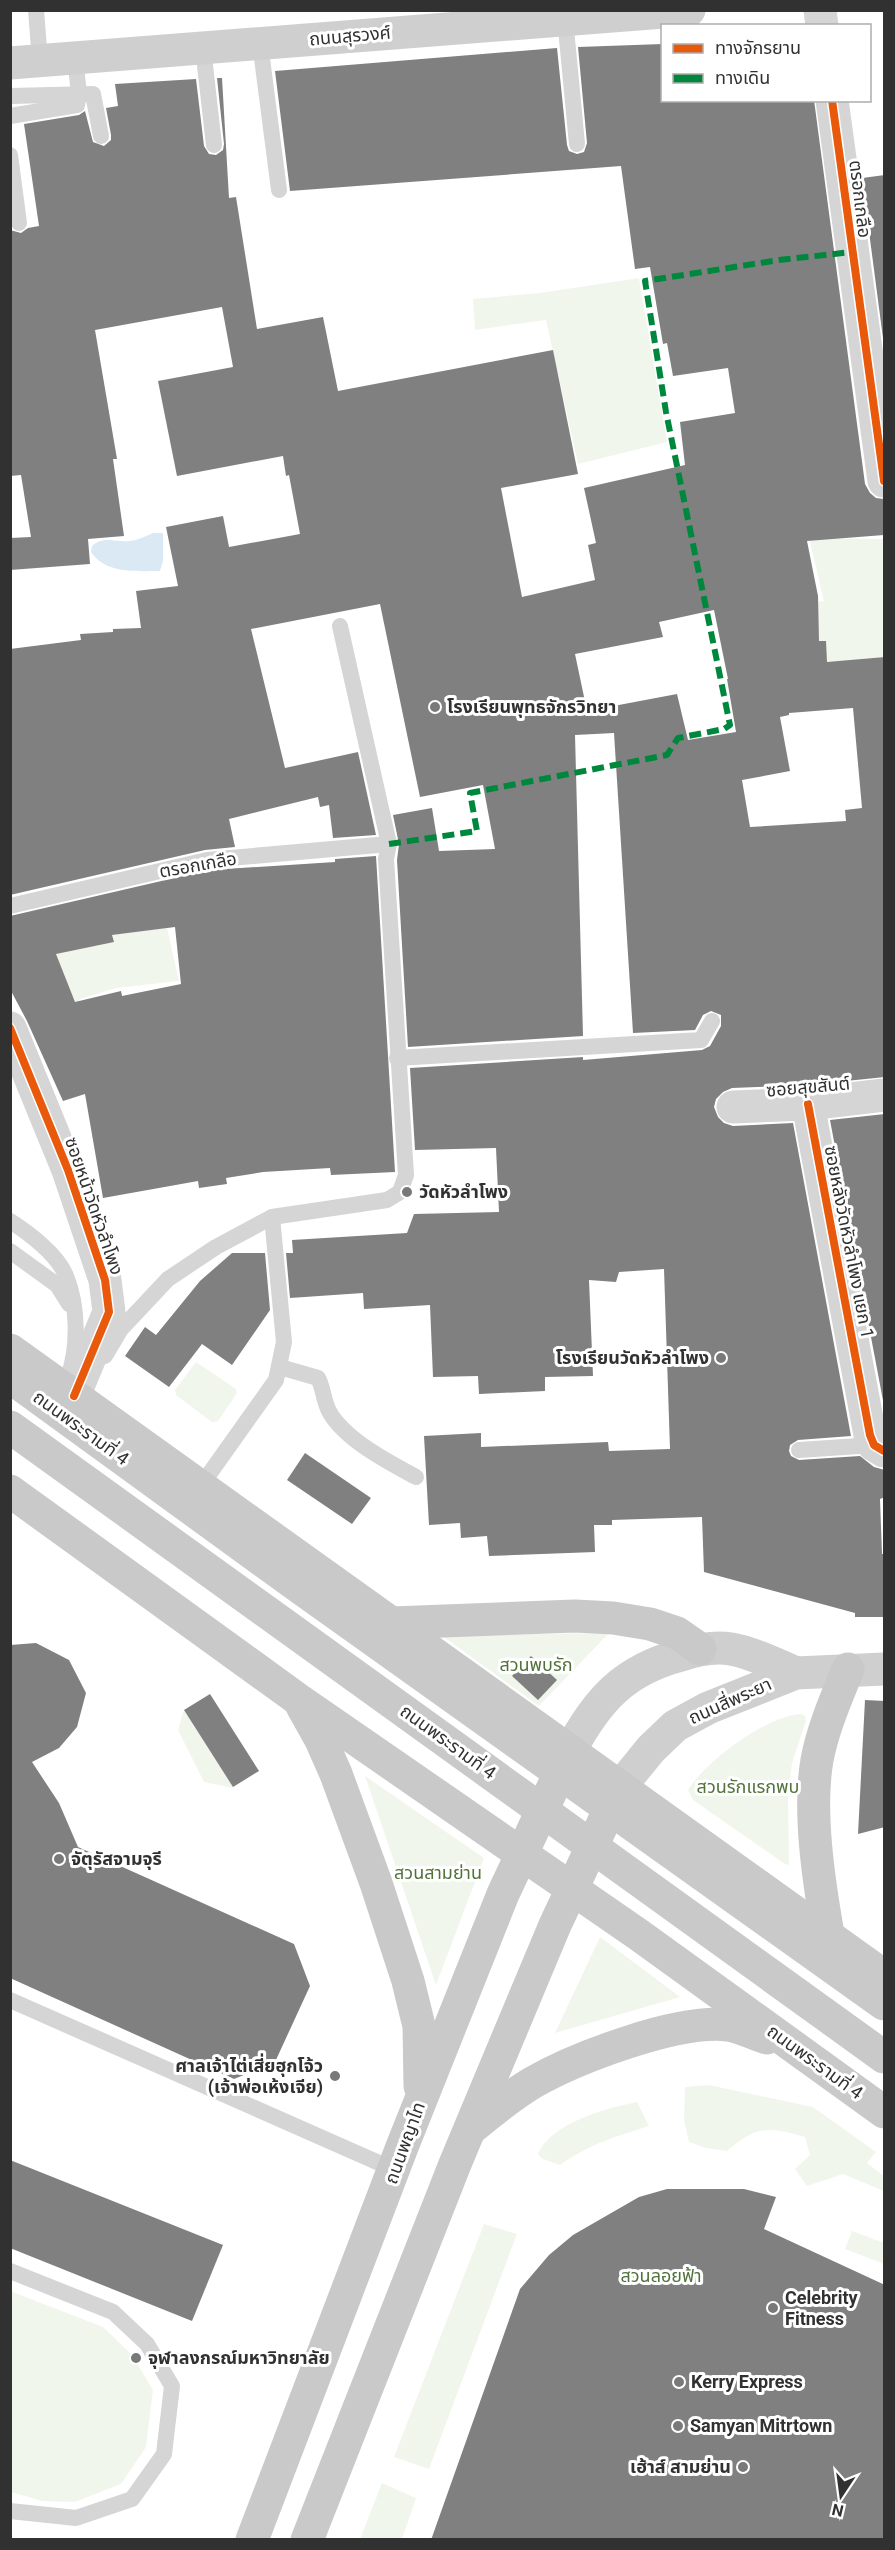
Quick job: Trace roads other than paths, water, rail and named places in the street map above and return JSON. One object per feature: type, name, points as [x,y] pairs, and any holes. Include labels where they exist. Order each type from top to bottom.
[{"type":"main road","name":"ถนนสุรวงศ์","points":[[25,62],[260,43],[438,20],[565,18],[689,10]]},
{"type":"main road","name":"ถนนพระรามที่ 4","points":[[10,1350],[885,1976]]},
{"type":"main road","name":"ถนนพระรามที่ 4","points":[[10,1377],[299,1587],[885,2004]]},
{"type":"main road","name":"ถนนพระรามที่ 4","points":[[10,1427],[885,2057]]},
{"type":"main road","name":"ถนนพระรามที่ 4","points":[[10,1491],[299,1700],[572,1888],[885,2112]]},
{"type":"main road","points":[[392,1623],[575,1616],[613,1618],[650,1624],[677,1633],[700,1649]]},
{"type":"main road","name":"ถนนสี่พระยา","points":[[570,1751],[595,1710],[611,1691],[629,1676],[663,1659],[700,1649],[730,1649],[796,1673]]},
{"type":"main road","points":[[828,1934],[819,1888],[815,1811],[817,1762],[824,1729],[848,1669]]},
{"type":"main road","name":"ถนนสี่พระยา","points":[[620,1787],[651,1749],[675,1726],[708,1708],[796,1673],[885,1669]]},
{"type":"main road","points":[[299,1700],[336,1774],[376,1883],[408,1981],[419,2026],[421,2100]]},
{"type":"main road","name":"ถนนพญาไท","points":[[252,2540],[421,2100],[503,1894],[570,1751]]},
{"type":"main road","points":[[307,2540],[470,2130],[572,1888],[620,1787]]},
{"type":"main road","points":[[470,2130],[505,2100],[533,2082],[564,2067],[619,2046],[656,2036],[696,2026],[728,2025],[792,2045]]},
{"type":"street","name":"ตรอกเกลือ","points":[[832,102],[885,481]]},
{"type":"street","name":"ซอยหน้าวัดหัวลำโพง","points":[[10,1028],[68,1170],[105,1280],[109,1312],[74,1396]]},
{"type":"street","name":"ซอยสุขสันต์","points":[[733,1107],[808,1104],[885,1095]]},
{"type":"street","name":"ซอยหลังวัดหัวลำโพง แยก 1","points":[[808,1104],[879,1448]]},
{"type":"lane","points":[[25,62],[36,10]]},
{"type":"lane","points":[[565,18],[577,144]]},
{"type":"lane","points":[[260,43],[279,190]]},
{"type":"lane","points":[[203,48],[214,145]]},
{"type":"lane","points":[[10,116],[77,105],[79,94],[75,58]]},
{"type":"lane","points":[[10,96],[94,94],[101,136]]},
{"type":"lane","points":[[10,155],[19,223]]},
{"type":"lane","points":[[74,1396],[99,1366],[121,1329],[168,1279],[216,1247],[272,1216],[387,1200],[400,1192],[406,1175],[386,859],[389,844],[340,626]]},
{"type":"lane","name":"ตรอกเกลือ","points":[[10,906],[207,860],[389,844]]},
{"type":"lane","points":[[397,1058],[701,1040],[712,1021]]},
{"type":"lane","points":[[200,1487],[276,1380],[280,1367],[284,1342],[272,1216]]},
{"type":"lane","points":[[10,1221],[37,1238],[66,1274],[76,1333],[71,1368],[74,1396]]},
{"type":"lane","points":[[10,1251],[57,1285],[74,1311]]},
{"type":"lane","points":[[280,1367],[318,1377],[324,1388],[325,1402],[330,1414],[363,1447],[416,1477]]},
{"type":"lane","name":"ซอยหลังวัดหัวลำโพง แยก 1","points":[[799,1450],[879,1448]]},
{"type":"lane","points":[[10,2000],[395,2170]]},
{"type":"lane","points":[[10,2271],[113,2312],[147,2344],[172,2386],[164,2454],[132,2499],[76,2518],[12,2516]]},
{"type":"place","name":"โรงเรียนพุทธจักรวิทยา","points":[[435,707]]},
{"type":"place","name":"วัดหัวลำโพง","points":[[407,1192]]},
{"type":"place","name":"โรงเรียนวัดหัวลำโพง","points":[[721,1358]]},
{"type":"place","name":"จัตุรัสจามจุรี","points":[[59,1859]]},
{"type":"place","name":"ศาลเจ้าไต่เสี่ยฮุกโจ้ว (เจ้าพ่อเห้งเจีย)","points":[[335,2076]]},
{"type":"place","name":"Celebrity Fitness","points":[[773,2308]]},
{"type":"place","name":"จุฬาลงกรณ์มหาวิทยาลัย","points":[[136,2358]]},
{"type":"place","name":"Kerry Express","points":[[679,2382]]},
{"type":"place","name":"Samyan Mitrtown","points":[[678,2426]]},
{"type":"place","name":"เฮ้าส์ สามย่าน","points":[[743,2467]]},
{"type":"park label","name":"สวนพบรัก","points":[[536,1665]]},
{"type":"park label","name":"สวนรักแรกพบ","points":[[748,1787]]},
{"type":"park label","name":"สวนสามย่าน","points":[[438,1873]]},
{"type":"park label","name":"สวนลอยฟ้า","points":[[661,2276]]}]
